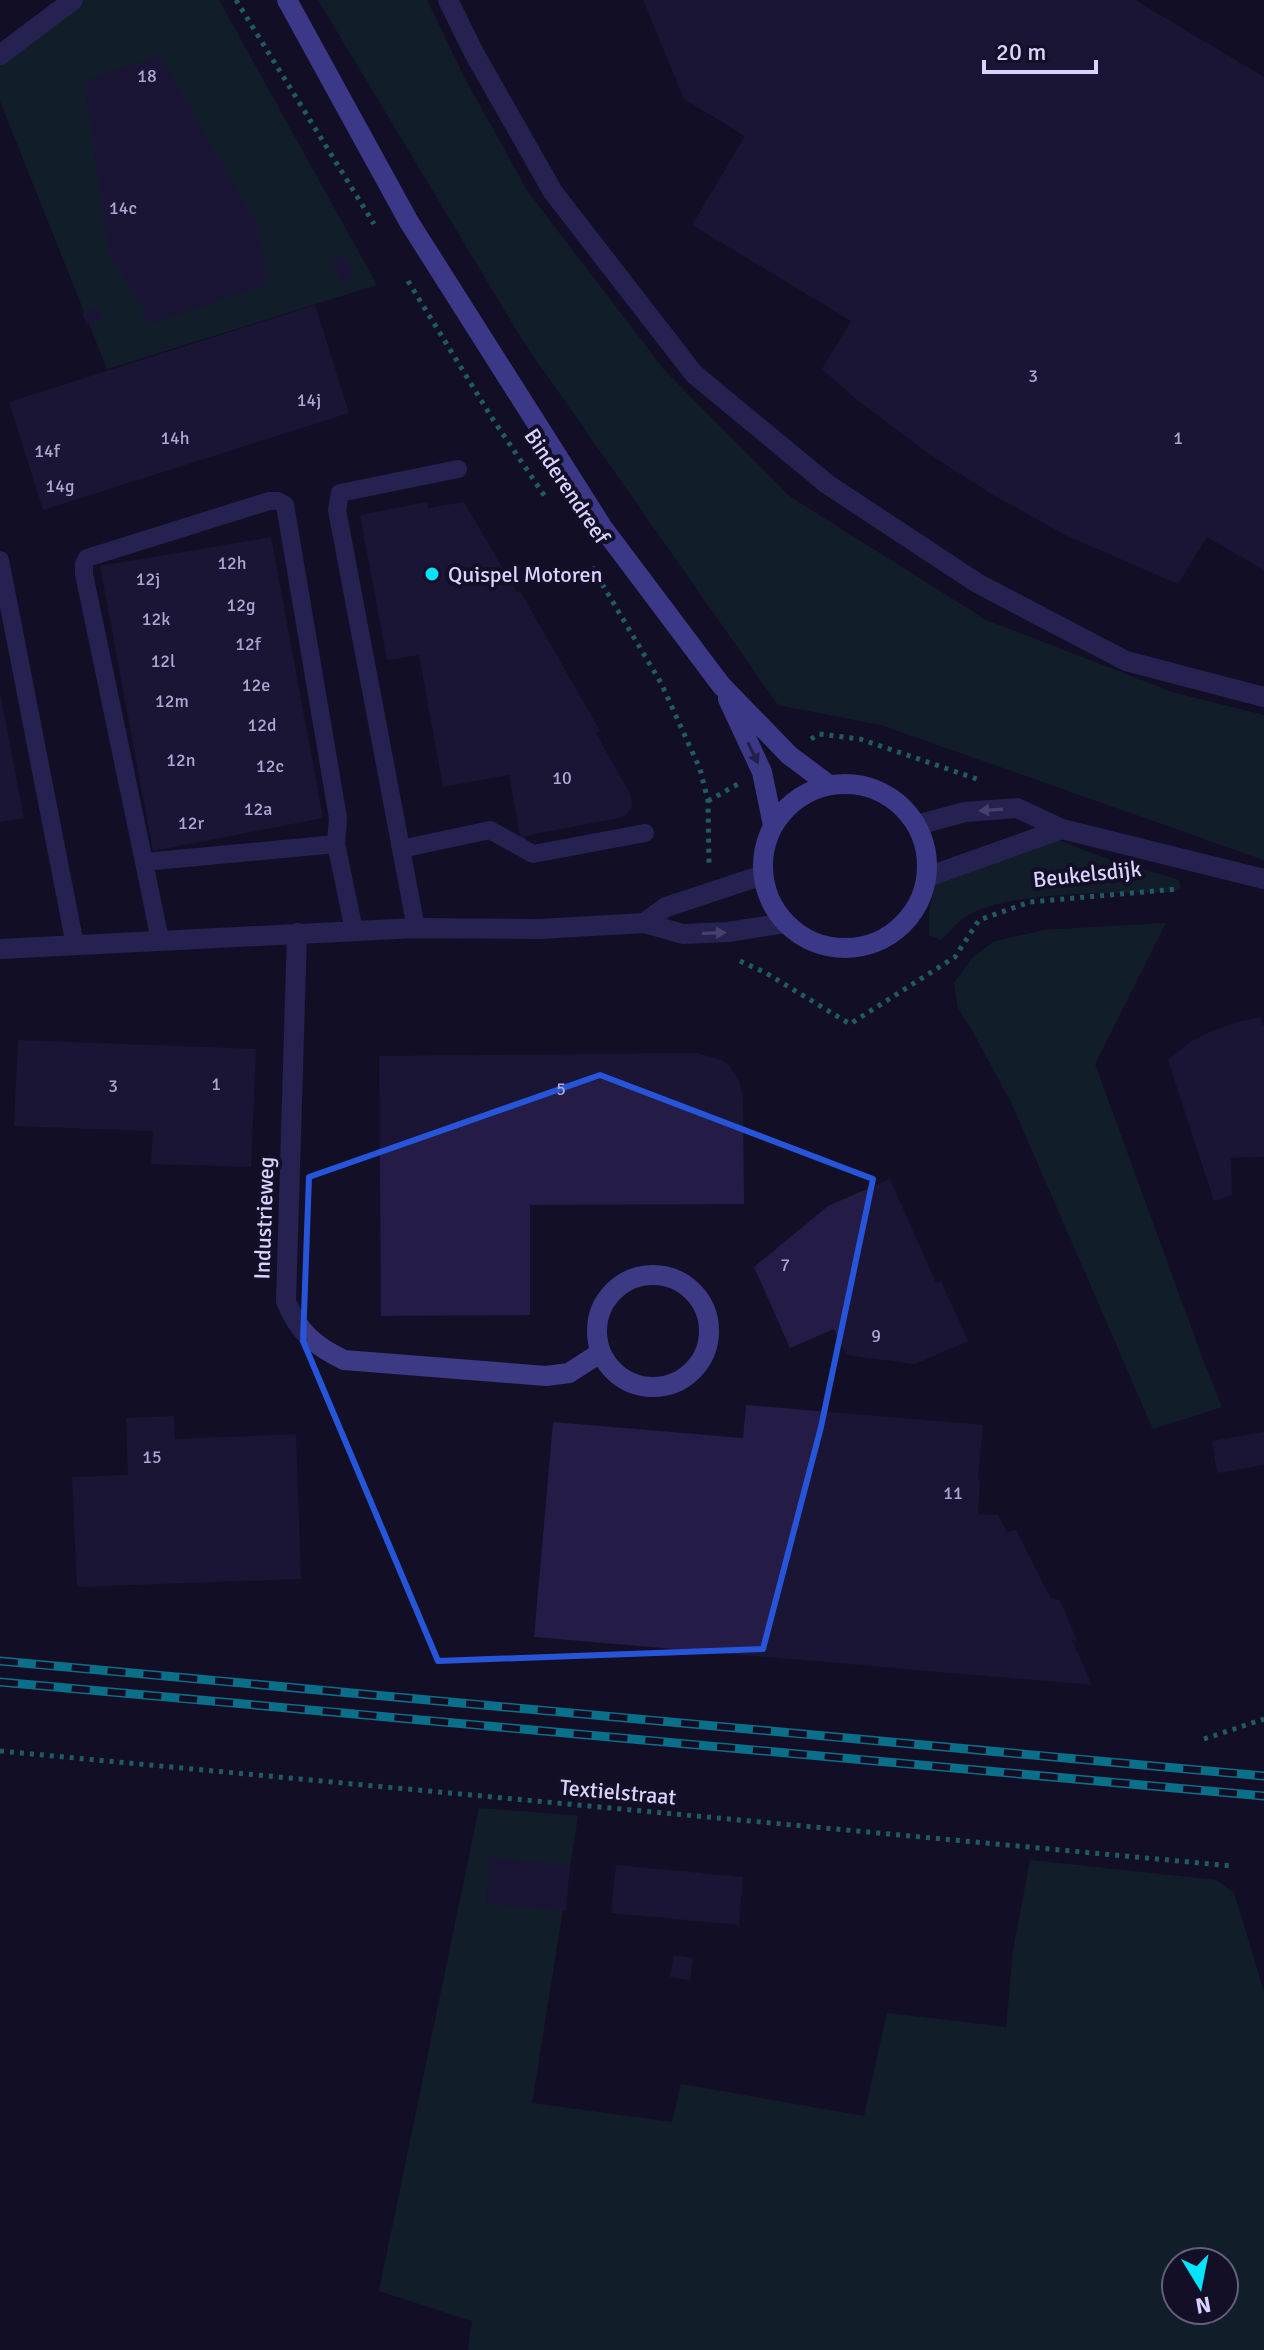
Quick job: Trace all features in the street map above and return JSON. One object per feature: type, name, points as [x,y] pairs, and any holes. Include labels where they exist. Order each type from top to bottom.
[{"type":"main road","name":"Binderendreef","points":[[287,0],[409,222],[603,528],[721,685],[789,755],[829,785]]},
{"type":"main road","name":"Binderendreef","points":[[721,685],[762,772],[773,825]]},
{"type":"main road","points":[[855,784],[879,791],[901,805],[917,825],[926,850],[927,877],[922,896],[913,912],[888,936],[856,947],[830,947],[806,938],[785,923],[770,901],[763,875],[764,850],[773,825],[787,806],[806,793],[829,785],[855,784]]},
{"type":"street","points":[[0,55],[73,0]]},
{"type":"street","points":[[448,0],[474,53],[553,192],[694,374],[827,484],[977,583],[1126,661],[1264,697]]},
{"type":"street","name":"Beukelsdijk","points":[[917,825],[965,812],[1017,808],[1062,829],[1264,879]]},
{"type":"street","name":"Beukelsdijk","points":[[927,877],[1062,829]]},
{"type":"street","points":[[644,923],[666,907],[763,875]]},
{"type":"street","points":[[0,949],[416,928],[540,929],[644,923],[683,934],[728,932],[785,923]]},
{"type":"street","name":"Industrieweg","points":[[297,933],[286,1301],[292,1317],[318,1347],[344,1360],[546,1376],[569,1373],[600,1353]]},
{"type":"street","points":[[644,1275],[669,1276],[691,1289],[706,1309],[711,1335],[703,1359],[686,1378],[663,1387],[637,1386],[615,1374],[600,1353],[596,1328],[603,1304],[620,1285],[644,1275]]},
{"type":"lane","points":[[416,928],[337,510],[340,493],[458,469]]},
{"type":"lane","points":[[160,940],[84,564],[87,558],[269,501],[285,505],[338,818],[336,844],[354,930]]},
{"type":"lane","points":[[0,560],[75,945]]},
{"type":"lane","points":[[401,849],[490,830],[533,854],[645,833]]},
{"type":"lane","points":[[144,862],[336,844]]},
{"type":"path","points":[[236,0],[376,229]]},
{"type":"path","name":"Binderendreef","points":[[401,269],[492,418],[551,506]]},
{"type":"path","name":"Binderendreef","points":[[585,556],[661,683],[700,769],[708,801],[710,876],[715,892]]},
{"type":"path","points":[[789,755],[819,734],[860,739],[985,782]]},
{"type":"path","points":[[708,801],[762,772]]},
{"type":"path","name":"Beukelsdijk","points":[[728,932],[740,961],[766,973],[850,1024],[955,957],[979,920],[1030,902],[1203,887],[1218,868]]},
{"type":"path","points":[[1204,1739],[1264,1719]]},
{"type":"path","name":"Textielstraat","points":[[0,1751],[1232,1866]]},
{"type":"highlighted area","points":[[600,1075],[873,1179],[821,1427],[763,1649],[438,1661],[303,1341],[309,1177]]},
{"type":"green space","points":[[83,0],[219,0],[377,285],[107,369],[0,101],[0,63]]},
{"type":"green space","points":[[318,0],[427,0],[463,75],[528,192],[665,371],[789,496],[986,620],[1175,693],[1264,715],[1264,860],[881,725],[778,705],[525,344]]},
{"type":"green space","points":[[1056,839],[1096,855],[1179,880],[1180,889],[1173,892],[1064,895],[1006,902],[964,918],[941,940],[929,935],[929,912],[935,884]]},
{"type":"green space","points":[[1166,923],[1095,1064],[1222,1407],[1153,1429],[1011,1102],[958,1008],[954,983],[972,958],[993,942],[1044,930]]},
{"type":"green space","points":[[479,1808],[578,1816],[532,2103],[672,2122],[681,2084],[864,2116],[887,2013],[1006,2027],[1013,1951],[1030,1860],[1216,1880],[1234,1893],[1264,1992],[1264,2350],[468,2350],[472,2321],[379,2291]]},
{"type":"building","points":[[643,0],[1135,0],[1264,77],[1264,570],[1207,537],[1178,584],[1063,534],[990,493],[928,453],[857,400],[822,369],[851,321],[692,225],[745,136],[684,99]]},
{"type":"building","points":[[160,55],[259,228],[267,284],[151,324],[108,250],[84,81]]},
{"type":"building","points":[[344,255],[356,275],[343,283],[331,263]]},
{"type":"building","points":[[315,305],[349,413],[43,510],[9,402]]},
{"type":"building","points":[[99,308],[103,320],[86,325],[82,313]]},
{"type":"building","points":[[427,502],[428,508],[464,502],[517,593],[520,591],[600,731],[596,733],[630,794],[631,809],[626,815],[524,836],[526,841],[521,841],[509,775],[443,787],[419,655],[387,660],[360,515]]},
{"type":"building","points":[[271,537],[323,818],[153,851],[100,566]]},
{"type":"building","points":[[0,693],[24,818],[0,822]]},
{"type":"building","points":[[1261,1017],[1264,1025],[1264,1157],[1231,1158],[1232,1195],[1214,1201],[1168,1060],[1190,1042],[1210,1032]]},
{"type":"building","points":[[18,1040],[256,1049],[251,1167],[151,1164],[153,1131],[14,1126]]},
{"type":"building","points":[[697,1053],[722,1060],[739,1081],[743,1098],[744,1204],[530,1205],[530,1315],[381,1316],[379,1056]]},
{"type":"building","points":[[890,1179],[936,1283],[941,1281],[968,1341],[915,1364],[846,1355],[834,1329],[790,1348],[754,1267],[828,1206]]},
{"type":"building","points":[[746,1405],[983,1425],[978,1514],[998,1515],[1007,1532],[1016,1530],[1051,1599],[1060,1600],[1077,1641],[1072,1640],[1092,1685],[534,1637],[553,1422],[743,1438]]},
{"type":"building","points":[[174,1416],[175,1439],[296,1434],[301,1579],[77,1587],[72,1477],[128,1475],[126,1418]]},
{"type":"building","points":[[1264,1432],[1264,1465],[1217,1473],[1212,1441]]},
{"type":"building","points":[[490,1858],[570,1865],[566,1911],[486,1904]]},
{"type":"building","points":[[616,1865],[743,1877],[739,1925],[611,1913]]},
{"type":"building","points":[[674,1955],[693,1958],[690,1980],[670,1977]]},
{"type":"railway","points":[[0,1661],[1264,1776]]},
{"type":"railway","points":[[0,1682],[1264,1796]]},
{"type":"place","name":"Quispel Motoren","points":[[432,574]]}]
